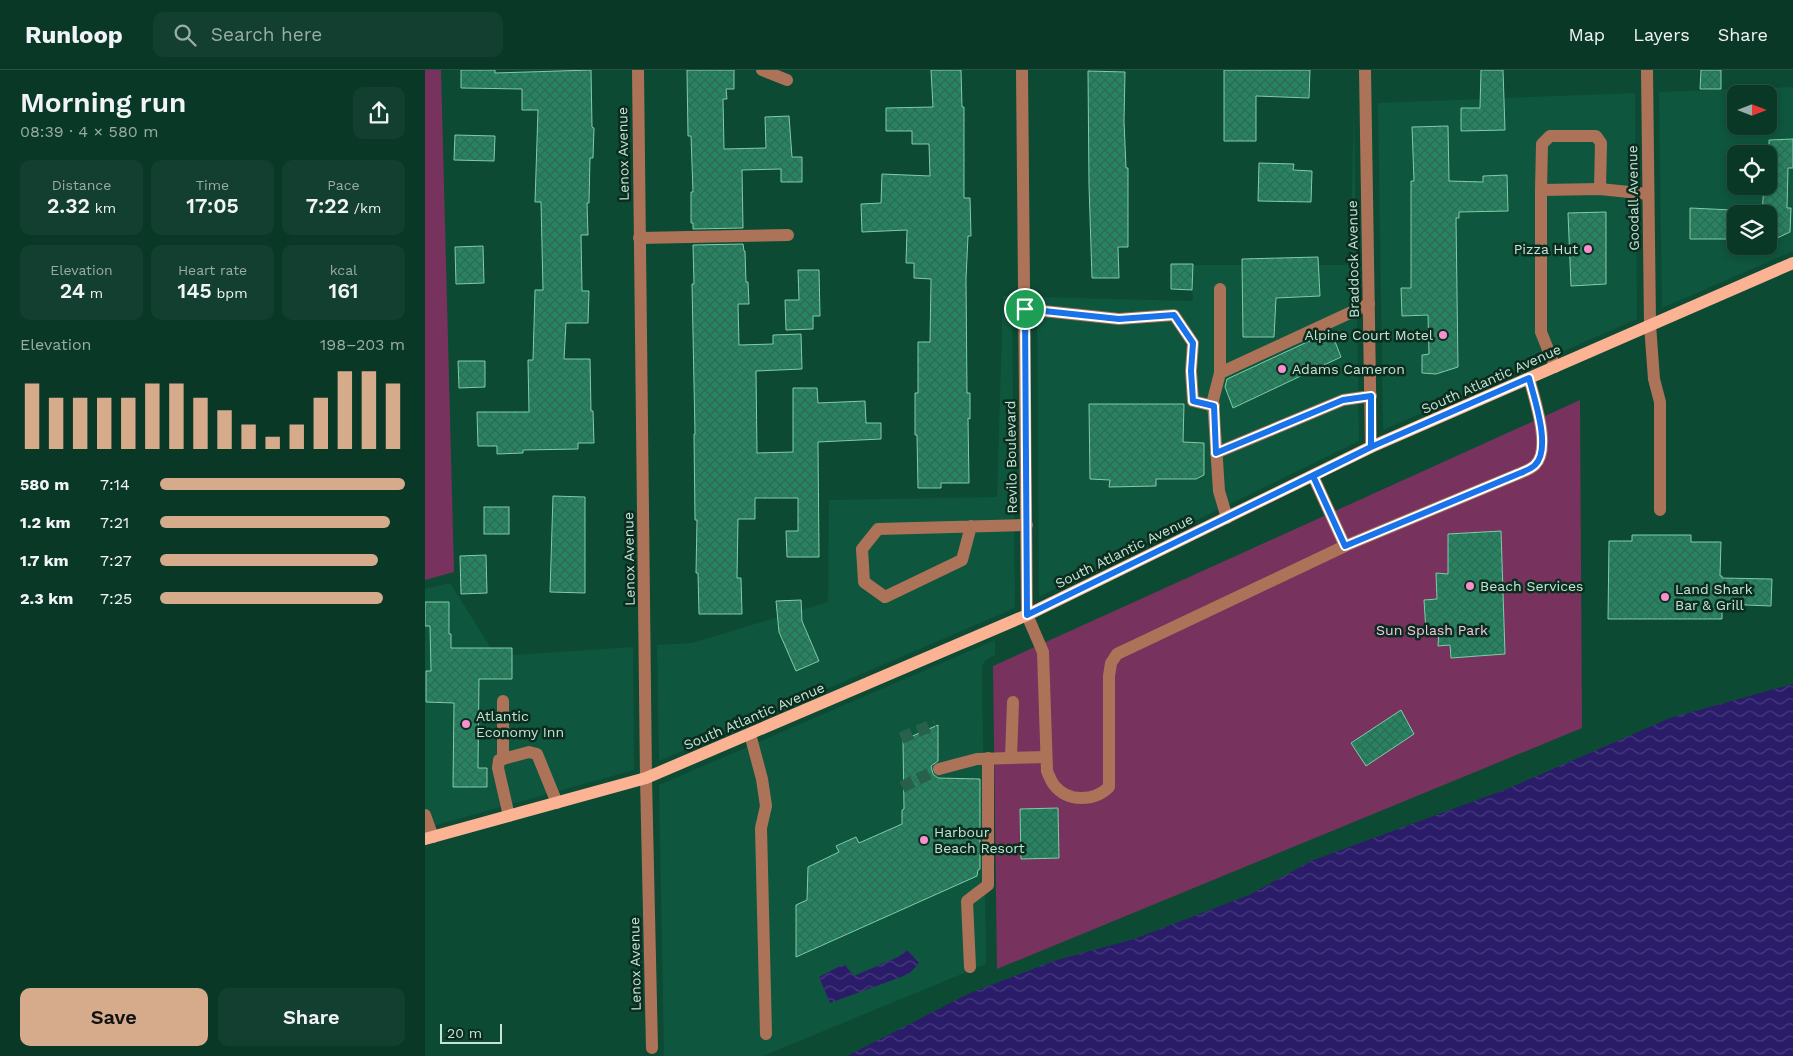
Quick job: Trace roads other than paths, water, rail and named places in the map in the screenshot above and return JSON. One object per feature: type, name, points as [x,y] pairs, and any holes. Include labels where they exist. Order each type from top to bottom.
[{"type":"main road","name":"South Atlantic Avenue","points":[[429,838],[646,778],[1027,615],[1371,447],[1793,263]]},
{"type":"street","name":"Lenox Avenue","points":[[637,70],[646,778],[652,1048]]},
{"type":"street","points":[[762,70],[787,80]]},
{"type":"street","name":"Revilo Boulevard","points":[[1023,70],[1027,615],[1043,652],[1045,757],[1047,771],[1054,785],[1064,794],[1079,799],[1102,794],[1109,787],[1109,676],[1111,664],[1117,654],[1345,546]]},
{"type":"street","name":"Braddock Avenue","points":[[1365,70],[1371,447]]},
{"type":"street","name":"Goodall Avenue","points":[[1647,70],[1650,325],[1654,379],[1660,402],[1660,510]]},
{"type":"street","points":[[1555,367],[1541,332],[1541,190],[1543,144],[1550,136],[1596,136],[1601,143],[1600,189]]},
{"type":"street","points":[[1541,190],[1600,189],[1648,194]]},
{"type":"street","points":[[639,238],[788,235]]},
{"type":"street","points":[[1220,290],[1220,374],[1213,400],[1219,492],[1227,518]]},
{"type":"street","points":[[1220,374],[1369,304]]},
{"type":"street","points":[[1025,309],[1119,319],[1174,315],[1193,343],[1191,371],[1193,401],[1214,406]]},
{"type":"street","points":[[1313,476],[1345,546],[1518,474],[1535,465],[1542,451],[1541,431],[1529,378]]},
{"type":"street","points":[[1216,453],[1343,400],[1371,396]]},
{"type":"street","points":[[971,526],[962,560],[885,597],[864,582],[862,548],[878,529],[971,526],[1027,525]]},
{"type":"street","points":[[503,702],[503,759]]},
{"type":"street","points":[[1011,758],[1013,702]]},
{"type":"street","points":[[750,734],[762,779],[766,806],[761,828],[766,1034]]},
{"type":"street","points":[[509,816],[497,768],[499,760],[529,752],[537,754],[557,803]]},
{"type":"street","points":[[939,769],[977,758],[1045,757]]},
{"type":"street","points":[[970,967],[967,901],[988,884],[987,758]]},
{"type":"street","points":[[425,816],[429,838]]},
{"type":"water","points":[[1793,684],[1793,1056],[847,1056],[970,993],[1057,960],[1134,939],[1249,895],[1311,861],[1507,789],[1670,718]]},
{"type":"water","points":[[907,950],[919,963],[909,974],[830,1003],[819,977],[844,964],[854,976],[898,957]]},
{"type":"tunnel","points":[[901,738],[935,724]]},
{"type":"tunnel","points":[[902,787],[939,769]]},
{"type":"place","name":"Pizza Hut","points":[[1588,249]]},
{"type":"place","name":"Alpine Court Motel","points":[[1443,335]]},
{"type":"place","name":"Adams Cameron","points":[[1282,369]]},
{"type":"place","name":"Beach Services","points":[[1470,586]]},
{"type":"place","name":"Land Shark Bar & Grill","points":[[1665,597]]},
{"type":"place","name":"Atlantic Economy Inn","points":[[466,724]]},
{"type":"place","name":"Harbour Beach Resort","points":[[924,840]]},
{"type":"park label","name":"Sun Splash Park","points":[[1432,630]]}]
